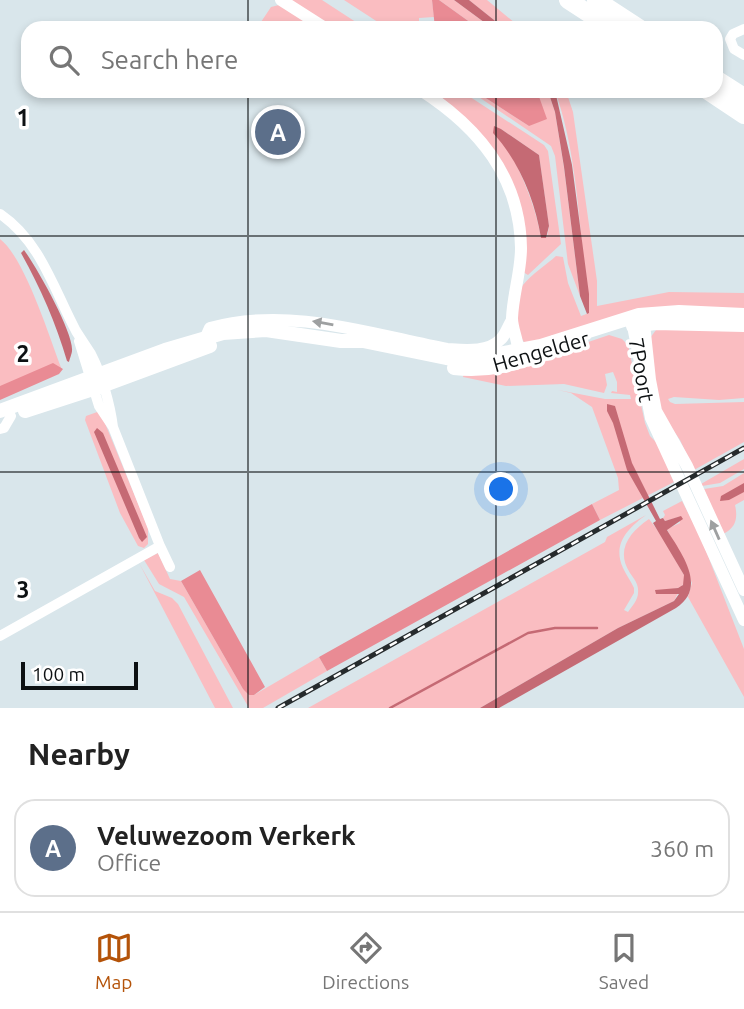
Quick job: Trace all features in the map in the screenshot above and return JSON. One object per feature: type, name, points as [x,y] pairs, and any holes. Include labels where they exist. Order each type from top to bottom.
[{"type":"highway","points":[[568,0],[600,21]]},
{"type":"highway","points":[[596,0],[628,21]]},
{"type":"highway","points":[[723,84],[744,97]]},
{"type":"highway","points":[[718,98],[744,115]]},
{"type":"main road","name":"Hengelder","points":[[96,382],[165,350],[206,337],[246,330],[363,341],[466,360],[678,312],[744,315]]},
{"type":"main road","name":"Hengelder","points":[[341,341],[355,348],[480,370],[511,365],[639,322],[744,325]]},
{"type":"main road","name":"Hengelder","points":[[4,415],[209,346],[284,334]]},
{"type":"street","points":[[281,0],[314,21]]},
{"type":"street","points":[[744,29],[733,34],[730,43],[744,55]]},
{"type":"street","points":[[431,98],[474,131],[494,157],[511,194],[518,219],[521,248],[512,320],[518,348],[511,365]]},
{"type":"street","points":[[0,214],[19,231],[41,260],[76,331],[96,382],[99,405],[113,427],[170,568]]},
{"type":"street","name":"Hengelder","points":[[206,337],[210,328],[222,325],[288,320],[318,322],[447,349],[477,349],[492,346],[503,338],[512,320]]},
{"type":"street","name":"7Poort","points":[[639,322],[647,405],[698,505],[744,620]]},
{"type":"street","name":"Hengelder","points":[[497,342],[512,342],[518,348]]},
{"type":"street","name":"Hengelder","points":[[0,429],[4,428],[4,415]]},
{"type":"street","name":"7Poort","points":[[698,505],[744,590]]},
{"type":"street","points":[[0,636],[160,546]]},
{"type":"shaded area","points":[[287,0],[322,0],[354,21],[319,21]]},
{"type":"shaded area","points":[[344,0],[432,0],[434,17],[419,18],[419,21],[376,21]]},
{"type":"shaded area","points":[[432,0],[439,0],[468,21],[434,21]]},
{"type":"shaded area","points":[[439,0],[454,0],[482,21],[468,21]]},
{"type":"shaded area","points":[[454,0],[469,0],[495,21],[482,21]]},
{"type":"shaded area","points":[[469,0],[487,0],[512,21],[495,21]]},
{"type":"shaded area","points":[[279,5],[304,21],[262,21],[271,7]]},
{"type":"shaded area","points":[[434,98],[472,98],[544,145],[548,151],[561,244],[528,275],[523,272],[506,173]],"holes":[[[501,129],[539,155],[549,227],[547,237],[541,238],[531,200],[504,143]]]},
{"type":"shaded area","points":[[480,98],[486,98],[529,126],[538,98],[550,98],[564,168],[580,296],[568,264],[555,156],[551,146]]},
{"type":"shaded area","points":[[486,98],[540,98],[547,119],[529,126]]},
{"type":"shaded area","points":[[550,98],[557,98],[572,165],[589,294],[587,314],[580,296],[555,112]]},
{"type":"shaded area","points":[[557,98],[568,98],[573,112],[597,281],[597,306],[669,292],[744,293],[744,311],[679,309],[525,343],[518,323],[520,291],[531,277],[556,256],[563,257],[568,283],[581,316],[589,313],[578,200]]},
{"type":"shaded area","points":[[494,126],[539,155],[549,226],[546,238],[541,238],[535,210],[524,182],[511,156],[493,133]]},
{"type":"shaded area","points":[[0,239],[19,263],[62,370],[0,398]]},
{"type":"shaded area","points":[[24,250],[61,315],[71,342],[69,362],[47,306],[21,253]]},
{"type":"shaded area","points":[[744,328],[744,398],[668,399],[675,404],[744,402],[744,442],[694,470],[654,395],[650,338],[656,330]]},
{"type":"shaded area","points":[[609,335],[622,339],[628,345],[645,423],[674,482],[600,520],[592,504],[619,490],[618,478],[592,407],[571,393],[558,390],[605,399],[631,399],[630,395],[611,393],[617,392],[613,372],[605,374],[607,385],[604,393],[564,384],[506,386],[463,377],[464,372],[511,368]]},
{"type":"shaded area","points":[[53,363],[63,369],[59,374],[0,400],[0,386]]},
{"type":"shaded area","points":[[607,404],[615,406],[632,463],[660,519],[665,521],[681,516],[683,519],[667,530],[689,570],[690,590],[685,600],[676,608],[499,708],[480,708],[618,628],[674,601],[679,594],[656,594],[655,590],[683,585],[684,575],[653,523],[656,521],[627,470]]},
{"type":"shaded area","points":[[100,411],[148,528],[148,544],[144,548],[138,546],[120,513],[85,420],[86,416]]},
{"type":"shaded area","points":[[97,428],[103,433],[147,537],[142,542],[94,432]]},
{"type":"shaded area","points":[[744,459],[744,469],[720,483],[702,486],[701,484]]},
{"type":"shaded area","points":[[744,473],[744,500],[735,505],[735,522],[731,529],[723,534],[704,489],[723,486]]},
{"type":"shaded area","points":[[744,483],[744,492],[729,500],[720,501],[721,496]]},
{"type":"shaded area","points":[[682,501],[701,538],[744,649],[744,697],[688,597],[692,583],[667,529],[680,523],[679,517],[665,521],[663,518],[663,511]]},
{"type":"shaded area","points":[[592,504],[600,520],[327,671],[319,657]]},
{"type":"shaded area","points":[[646,515],[628,531],[619,551],[624,571],[634,588],[624,610],[628,612],[633,605],[638,590],[626,565],[624,549],[636,530],[649,519],[684,575],[685,582],[681,587],[656,594],[678,593],[674,601],[618,628],[480,708],[308,708],[605,542],[607,537]]},
{"type":"shaded area","points":[[158,553],[170,579],[181,581],[243,689],[254,695],[319,657],[327,671],[263,708],[249,708],[184,597],[159,584],[144,560]]},
{"type":"shaded area","points":[[139,563],[155,591],[172,598],[178,604],[233,708],[215,708]]},
{"type":"shaded area","points":[[200,570],[265,687],[254,695],[249,695],[243,689],[181,581]]},
{"type":"waterway","points":[[390,708],[528,633],[555,628],[597,628]]},
{"type":"railway","points":[[278,708],[744,448]]},
{"type":"place","name":"Veluwezoom Verkerk","points":[[278,132]]}]
